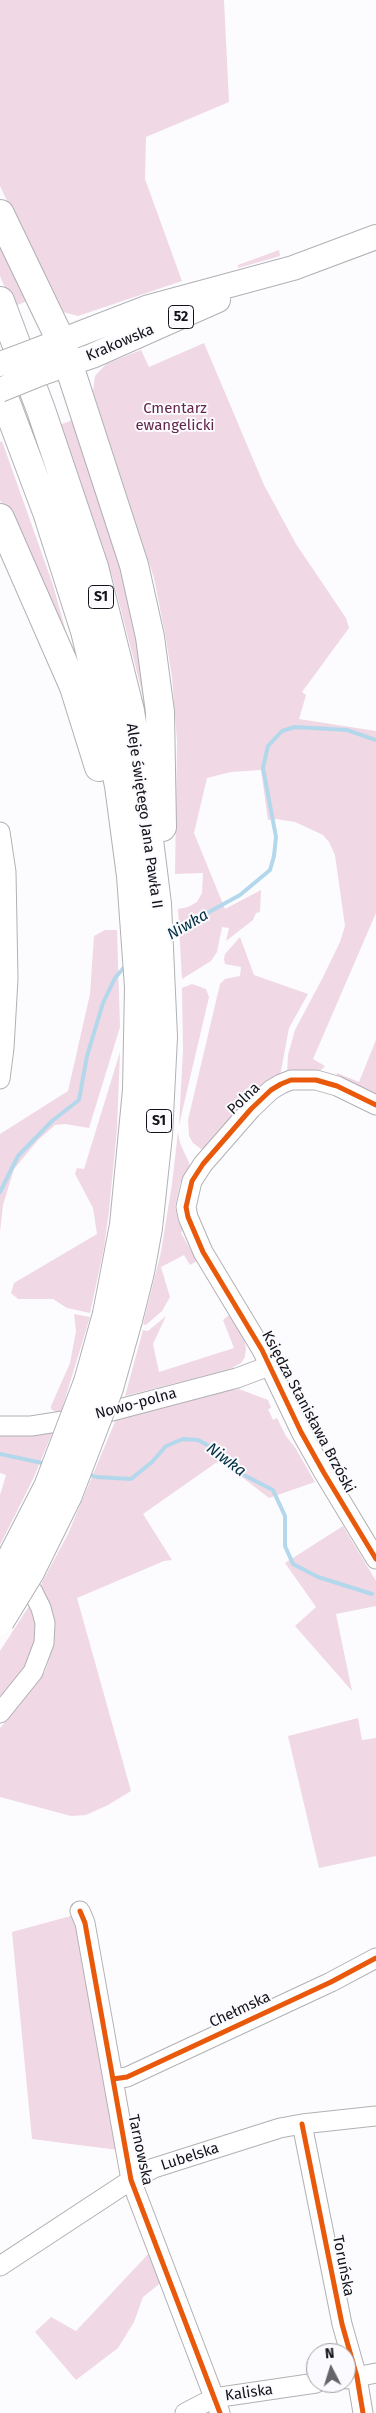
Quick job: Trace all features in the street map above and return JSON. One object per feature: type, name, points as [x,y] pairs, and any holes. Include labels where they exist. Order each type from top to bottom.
[{"type":"highway","points":[[0,214],[65,353],[134,565],[150,637],[160,712],[162,768],[150,914]]},
{"type":"highway","name":"Aleje świętego Jana Pawła II","points":[[0,302],[41,410],[94,567],[130,711],[142,784],[150,914],[163,1037],[154,1179],[140,1272],[119,1355],[93,1435],[68,1495],[44,1546],[0,1621]]},
{"type":"highway","name":"Aleje świętego Jana Pawła II","points":[[0,386],[47,512],[85,631],[103,706],[119,786],[131,876],[150,914],[138,986],[137,1090],[130,1177],[117,1268],[107,1314],[88,1382],[48,1487],[0,1580]]},
{"type":"highway","points":[[0,518],[74,688],[131,876]]},
{"type":"main road","name":"Krakowska","points":[[0,364],[39,362],[65,353],[149,308],[293,268],[376,237]]},
{"type":"main road","name":"Krakowska","points":[[0,390],[39,362]]},
{"type":"street","points":[[0,832],[6,872],[8,979],[4,1048],[0,1079]]},
{"type":"street","name":"Polna","points":[[188,1194],[203,1164],[217,1146],[251,1109],[271,1090],[281,1084],[291,1080],[316,1080],[337,1086],[376,1104]]},
{"type":"street","name":"Księdza Stanisława Brzóski","points":[[188,1194],[188,1218],[194,1233],[269,1366],[301,1432],[376,1559]]},
{"type":"street","name":"Nowo-polna","points":[[0,1426],[31,1426],[89,1417],[237,1378],[269,1366]]},
{"type":"street","points":[[0,1568],[22,1581],[33,1592],[41,1608],[46,1633],[43,1652],[34,1672],[0,1713]]},
{"type":"street","name":"Tarnowska","points":[[80,1911],[84,1922],[130,2180],[217,2405]]},
{"type":"street","name":"Chełmska","points":[[112,2079],[127,2077],[331,1982],[376,1958]]},
{"type":"street","name":"Lubelska","points":[[0,2266],[130,2180],[154,2168],[302,2124],[376,2116]]},
{"type":"street","name":"Toruńska","points":[[302,2124],[346,2343]]},
{"type":"street","points":[[356,2377],[376,2373]]},
{"type":"street","name":"Kaliska","points":[[185,2413],[306,2385]]},
{"type":"street","name":"Toruńska","points":[[356,2391],[363,2413]]},
{"type":"green space","points":[[0,0],[224,0],[229,102],[146,137],[145,179],[182,281],[78,316],[63,312],[55,303],[0,186]]},
{"type":"green space","points":[[0,229],[29,300],[13,307],[0,276]]},
{"type":"green space","points":[[279,250],[280,256],[238,268],[238,265]]},
{"type":"green space","name":"Cmentarz ewangelicki","points":[[204,343],[264,485],[296,544],[346,618],[349,628],[302,692],[306,695],[299,719],[376,731],[376,913],[313,1059],[325,1066],[319,1072],[298,1070],[287,1073],[288,1055],[295,1030],[340,942],[345,926],[335,855],[329,842],[323,835],[295,822],[276,819],[268,820],[261,770],[231,772],[207,778],[194,833],[225,909],[261,890],[260,912],[256,913],[253,920],[226,941],[229,928],[222,927],[217,952],[211,961],[182,979],[178,909],[188,907],[197,902],[202,893],[203,873],[175,874],[177,741],[172,677],[166,639],[154,578],[93,391],[95,376],[106,364],[141,350],[149,367]]},
{"type":"green space","points":[[75,419],[138,623],[152,749],[141,688],[113,579],[59,425]]},
{"type":"green space","points":[[2,441],[53,585],[81,686],[0,500],[0,442]]},
{"type":"green space","points":[[105,930],[117,930],[120,1027],[89,1128],[65,1124],[55,1125],[38,1140],[14,1169],[3,1205],[0,1232],[0,1134],[68,1091],[90,994],[94,936]]},
{"type":"green space","points":[[240,937],[254,975],[308,994],[289,1028],[280,1076],[205,1149],[201,1149],[193,1143],[189,1136],[188,1120],[220,984],[225,979],[240,976],[241,967],[225,964],[224,959],[225,954]]},
{"type":"green space","points":[[192,984],[206,989],[209,997],[179,1125],[183,1050],[182,988]]},
{"type":"green space","points":[[376,1040],[376,1097],[336,1077],[337,1073],[359,1082]]},
{"type":"green space","points":[[120,1052],[117,1129],[109,1211],[104,1248],[90,1313],[67,1308],[53,1299],[18,1299],[11,1293],[14,1283],[97,1234],[93,1208],[75,1174],[77,1168],[84,1169]]},
{"type":"green space","points":[[178,1132],[180,1143],[190,1165],[180,1184],[175,1207],[178,1221],[183,1229],[181,1233],[197,1261],[190,1265],[184,1255],[161,1267],[170,1297],[162,1311],[146,1325],[143,1324],[161,1252]]},
{"type":"green space","points":[[74,1314],[90,1317],[61,1412],[56,1412],[51,1409],[51,1406],[70,1363],[76,1331]]},
{"type":"green space","points":[[229,1315],[244,1339],[245,1357],[241,1363],[230,1369],[125,1396],[143,1330],[148,1331],[166,1316],[153,1344],[159,1372],[234,1348],[223,1320]]},
{"type":"green space","points":[[234,1387],[235,1390],[239,1389],[268,1400],[271,1408],[268,1409],[273,1420],[277,1418],[315,1482],[269,1498],[220,1460],[143,1514],[172,1560],[164,1561],[77,1598],[131,1791],[108,1805],[86,1815],[71,1816],[0,1797],[0,1728],[45,1672],[54,1645],[53,1614],[40,1586],[68,1534],[117,1417]]},
{"type":"green space","points":[[53,1431],[33,1479],[0,1545],[0,1495],[6,1475],[0,1473],[0,1433]]},
{"type":"green space","points":[[343,1526],[376,1581],[376,1606],[336,1614],[352,1691],[295,1626],[316,1607],[285,1563]]},
{"type":"green space","points":[[31,1603],[35,1611],[36,1651],[0,1704],[0,1651]]},
{"type":"green space","points":[[358,1718],[362,1740],[376,1738],[376,1856],[319,1868],[288,1736]]},
{"type":"green space","points":[[78,1914],[118,2150],[32,2139],[12,1932]]},
{"type":"green space","points":[[152,2250],[163,2281],[143,2297],[134,2322],[118,2348],[76,2380],[35,2332],[51,2317],[76,2331]]},
{"type":"waterway","name":"Niwka","points":[[169,934],[240,895],[270,870],[276,837],[263,768],[268,746],[282,731],[295,727],[347,730],[376,740]]},
{"type":"waterway","name":"Niwka","points":[[0,1192],[18,1156],[52,1121],[79,1100],[87,1056],[103,1003],[115,978],[127,964]]},
{"type":"waterway","name":"Niwka","points":[[88,1474],[96,1477],[131,1479],[152,1462],[166,1446],[183,1439],[198,1440],[211,1447],[236,1471],[273,1490],[285,1516],[285,1546],[293,1564],[318,1577],[372,1594]]},
{"type":"waterway","name":"Niwka","points":[[0,1454],[47,1464]]},
{"type":"cycle path","points":[[376,1105],[337,1086],[316,1080],[291,1080],[281,1084],[271,1090],[251,1109],[203,1164],[192,1181],[186,1207],[188,1217],[203,1252],[262,1350],[301,1432],[376,1559]]},
{"type":"cycle path","points":[[80,1911],[85,1923],[131,2180],[220,2413]]},
{"type":"cycle path","points":[[113,2079],[127,2077],[331,1982],[376,1958]]},
{"type":"cycle path","points":[[302,2124],[342,2324],[357,2377],[363,2413]]}]
